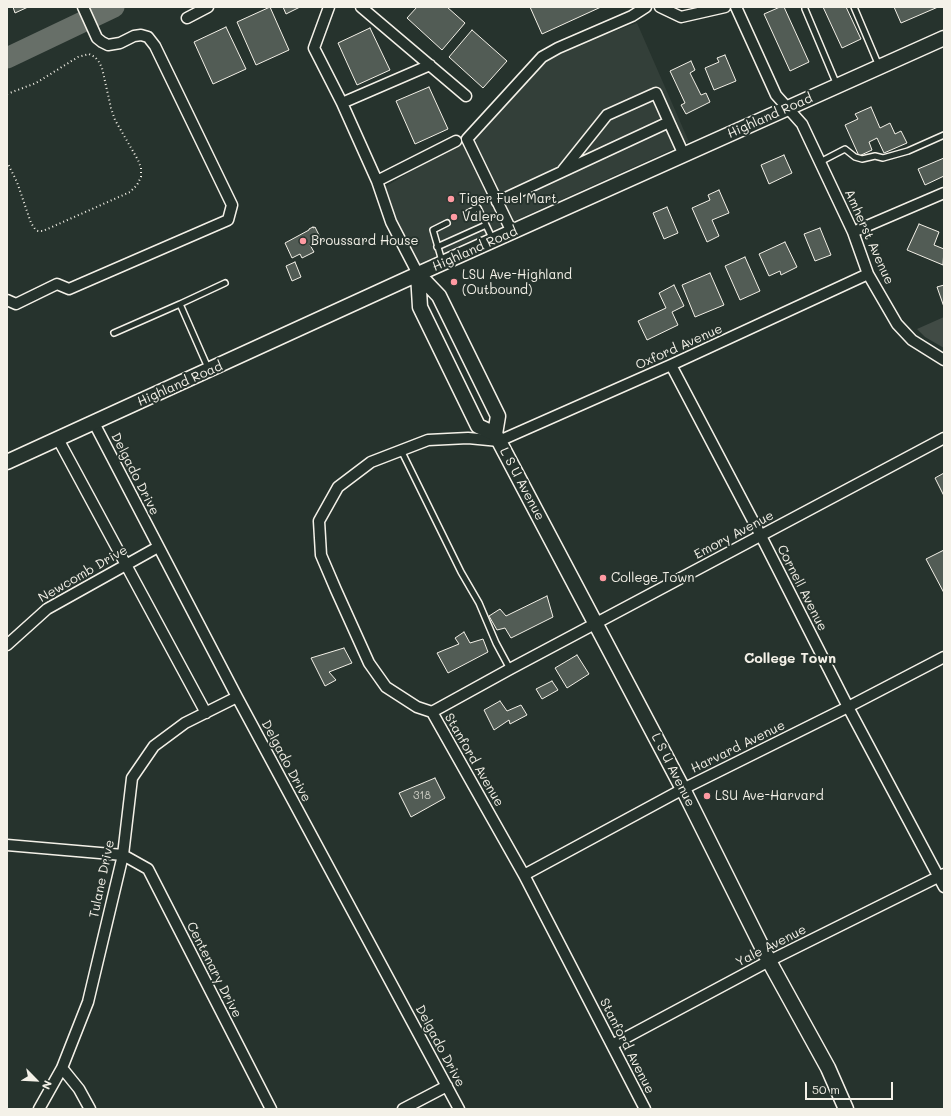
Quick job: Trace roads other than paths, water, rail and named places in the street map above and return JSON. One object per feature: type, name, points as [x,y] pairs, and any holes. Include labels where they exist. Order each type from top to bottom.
[{"type":"street","points":[[7,300],[16,304],[57,284],[69,289],[228,220],[232,205],[155,46],[148,37],[141,35],[108,45],[102,42],[97,38],[83,7]]},
{"type":"street","points":[[187,18],[208,7]]},
{"type":"street","points":[[329,7],[314,48],[342,103],[377,181],[391,222],[418,274]]},
{"type":"street","points":[[361,7],[466,96]]},
{"type":"street","points":[[512,232],[467,139],[542,57],[558,48],[632,16],[646,7]]},
{"type":"street","points":[[660,7],[681,17],[725,7]]},
{"type":"street","name":"Amherst Avenue","points":[[736,7],[776,95],[802,124],[854,232],[868,274],[897,324],[912,340],[944,360]]},
{"type":"street","name":"Highland Road","points":[[7,462],[418,274],[944,38]]},
{"type":"street","points":[[342,103],[430,65]]},
{"type":"street","points":[[561,172],[607,115],[656,93],[684,155]]},
{"type":"street","points":[[497,202],[669,122]]},
{"type":"street","points":[[377,181],[456,140]]},
{"type":"street","points":[[854,232],[944,193]]},
{"type":"street","name":"L S U Avenue","points":[[418,274],[420,307],[478,426],[497,437]]},
{"type":"street","name":"L S U Avenue","points":[[418,274],[439,296],[498,416],[497,437],[683,789],[769,961],[828,1068],[846,1109]]},
{"type":"street","name":"Oxford Avenue","points":[[497,437],[671,365],[868,274]]},
{"type":"street","name":"Cornell Avenue","points":[[671,365],[761,536],[848,707],[941,875],[944,887]]},
{"type":"street","name":"Delgado Drive","points":[[94,423],[237,697],[459,1109]]},
{"type":"street","name":"Stanford Avenue","points":[[497,437],[428,440],[371,462],[338,487],[319,521],[321,555],[369,662],[386,688],[417,707],[432,712],[524,875],[645,1109]]},
{"type":"street","name":"Emory Avenue","points":[[432,712],[944,438]]},
{"type":"street","points":[[58,439],[127,564],[206,713]]},
{"type":"street","name":"Newcomb Drive","points":[[7,645],[47,609],[158,546]]},
{"type":"street","name":"Harvard Avenue","points":[[524,875],[683,789],[848,707],[944,656]]},
{"type":"street","name":"Tulane Drive","points":[[38,1109],[62,1068],[88,1002],[123,855],[132,778],[154,746],[185,723],[237,697]]},
{"type":"street","points":[[7,845],[123,855]]},
{"type":"street","name":"Centenary Drive","points":[[123,855],[148,869],[271,1109]]},
{"type":"street","name":"Yale Avenue","points":[[612,1045],[769,961],[941,875]]},
{"type":"street","points":[[62,1068],[79,1089],[90,1109]]},
{"type":"street","points":[[403,1109],[447,1086]]},
{"type":"lane","points":[[854,7],[880,67]]},
{"type":"lane","points":[[805,10],[837,86]]},
{"type":"lane","points":[[820,162],[845,149],[855,157],[862,159],[875,156],[883,158],[908,151],[944,135]]},
{"type":"lane","points":[[468,212],[478,208],[494,241]]},
{"type":"lane","points":[[442,264],[433,230],[447,223]]},
{"type":"lane","points":[[437,247],[486,225]]},
{"type":"lane","points":[[114,333],[225,283]]},
{"type":"lane","points":[[180,304],[209,370]]},
{"type":"lane","points":[[401,450],[461,572],[479,603],[496,643],[510,669]]},
{"type":"waterway","points":[[7,58],[114,7]]},
{"type":"place","name":"Tiger Fuel Mart","points":[[451,199]]},
{"type":"place","name":"Valero","points":[[454,217]]},
{"type":"place","name":"Broussard House","points":[[303,241]]},
{"type":"place","name":"LSU Ave-Highland (Outbound)","points":[[454,282]]},
{"type":"place","name":"College Town","points":[[603,578]]},
{"type":"place","name":"LSU Ave-Harvard","points":[[707,796]]},
{"type":"district","name":"College Town","points":[[790,659]]}]
